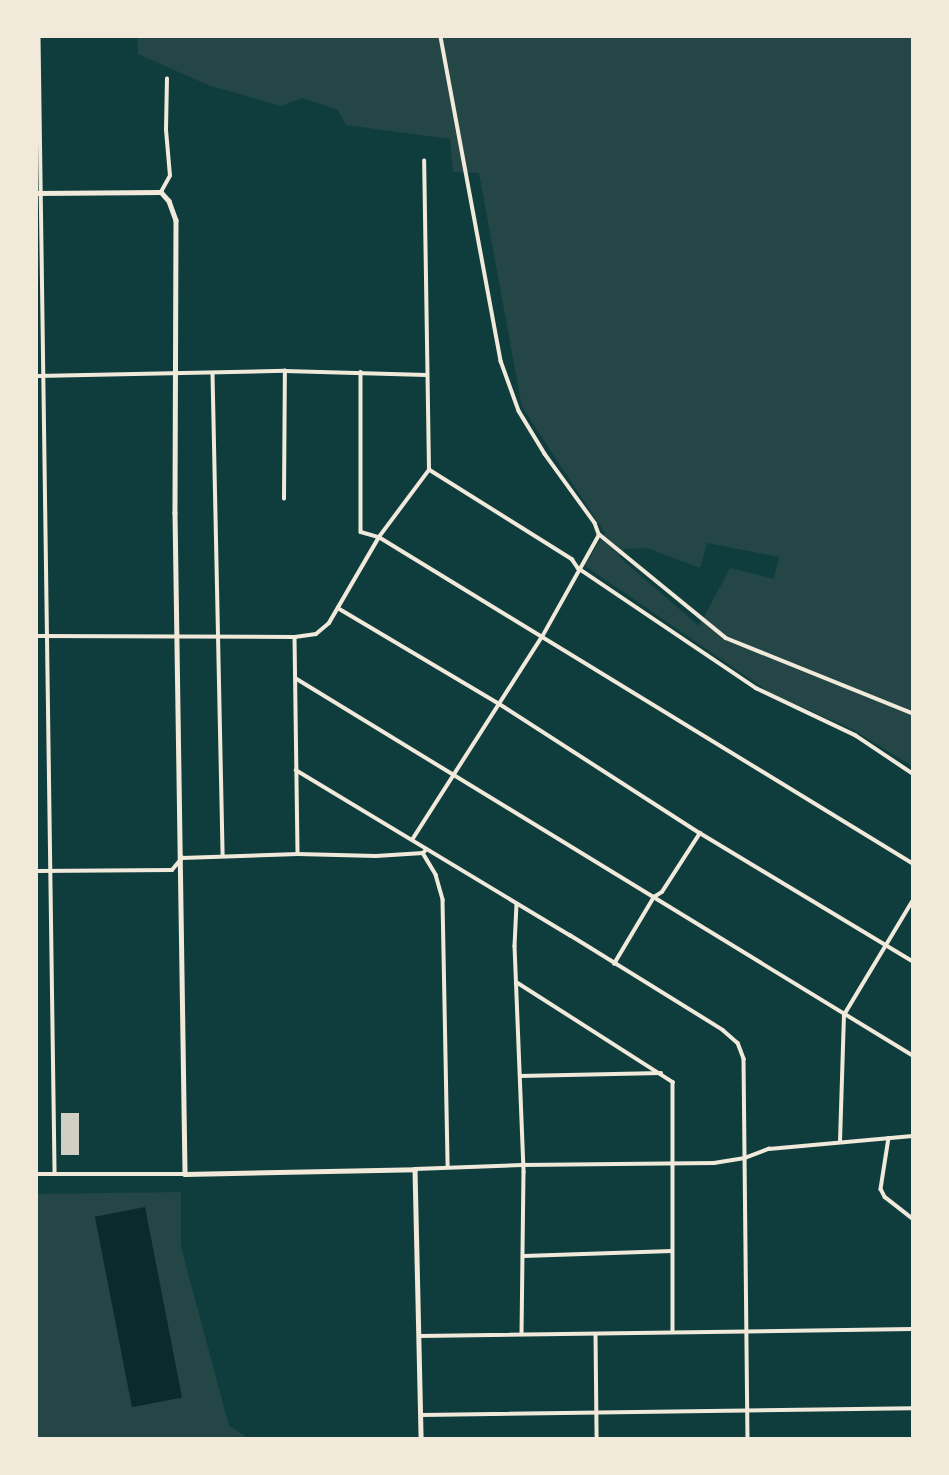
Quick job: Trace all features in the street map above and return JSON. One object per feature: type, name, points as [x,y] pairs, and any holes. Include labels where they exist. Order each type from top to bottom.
[{"type":"street","points":[[39,37],[38,193],[45,376],[55,1174]]},
{"type":"street","points":[[441,37],[501,361],[519,411],[545,454],[596,523],[599,534],[726,638],[912,713]]},
{"type":"street","points":[[161,192],[170,176],[166,130],[167,79]]},
{"type":"street","points":[[37,636],[217,639],[295,637],[316,635],[330,623],[379,537],[429,470],[424,161]]},
{"type":"street","points":[[38,193],[161,192],[169,201],[176,220],[177,638],[186,1174]]},
{"type":"street","points":[[37,376],[285,371],[426,375]]},
{"type":"street","points":[[284,499],[285,371]]},
{"type":"street","points":[[361,372],[360,532],[379,537],[912,863]]},
{"type":"street","points":[[213,373],[223,856]]},
{"type":"street","points":[[429,470],[572,559],[578,568],[755,688],[855,735],[912,773]]},
{"type":"street","points":[[412,840],[542,637],[599,534]]},
{"type":"street","points":[[338,608],[498,703],[700,833],[912,961]]},
{"type":"street","points":[[295,637],[298,854]]},
{"type":"street","points":[[297,679],[912,1055]]},
{"type":"street","points":[[296,770],[723,1031],[738,1044],[744,1059],[748,1438]]},
{"type":"street","points":[[614,964],[654,897],[662,892],[700,833]]},
{"type":"street","points":[[37,871],[172,870],[182,858],[425,851]]},
{"type":"street","points":[[425,851],[443,900],[448,1167]]},
{"type":"street","points":[[840,1142],[844,1015],[912,902]]},
{"type":"street","points":[[517,904],[522,1334]]},
{"type":"street","points":[[518,983],[673,1083],[673,1332]]},
{"type":"street","points":[[520,1076],[661,1073]]},
{"type":"street","points":[[37,1174],[186,1174],[714,1163],[745,1158],[769,1149],[912,1136]]},
{"type":"street","points":[[889,1138],[881,1189],[885,1196],[912,1218]]},
{"type":"street","points":[[415,1169],[421,1438]]},
{"type":"street","points":[[523,1256],[672,1251]]},
{"type":"street","points":[[420,1336],[912,1329]]},
{"type":"street","points":[[596,1334],[597,1438]]},
{"type":"street","points":[[422,1415],[912,1408]]},
{"type":"shaded area","points":[[137,37],[912,37],[912,766],[852,729],[772,694],[584,565],[605,533],[522,407],[479,173],[453,172],[450,139],[346,125],[338,110],[302,98],[281,106],[208,85],[138,54]],"holes":[[[707,543],[779,557],[774,579],[730,568],[699,626],[619,557],[625,549],[647,548],[700,568]]]},
{"type":"shaded area","points":[[181,1192],[181,1247],[229,1426],[248,1438],[37,1438],[37,1194]]},
{"type":"shaded area","points":[[145,1207],[182,1397],[132,1407],[95,1217]]},
{"type":"building","points":[[61,1113],[79,1113],[79,1155],[61,1155]]}]
